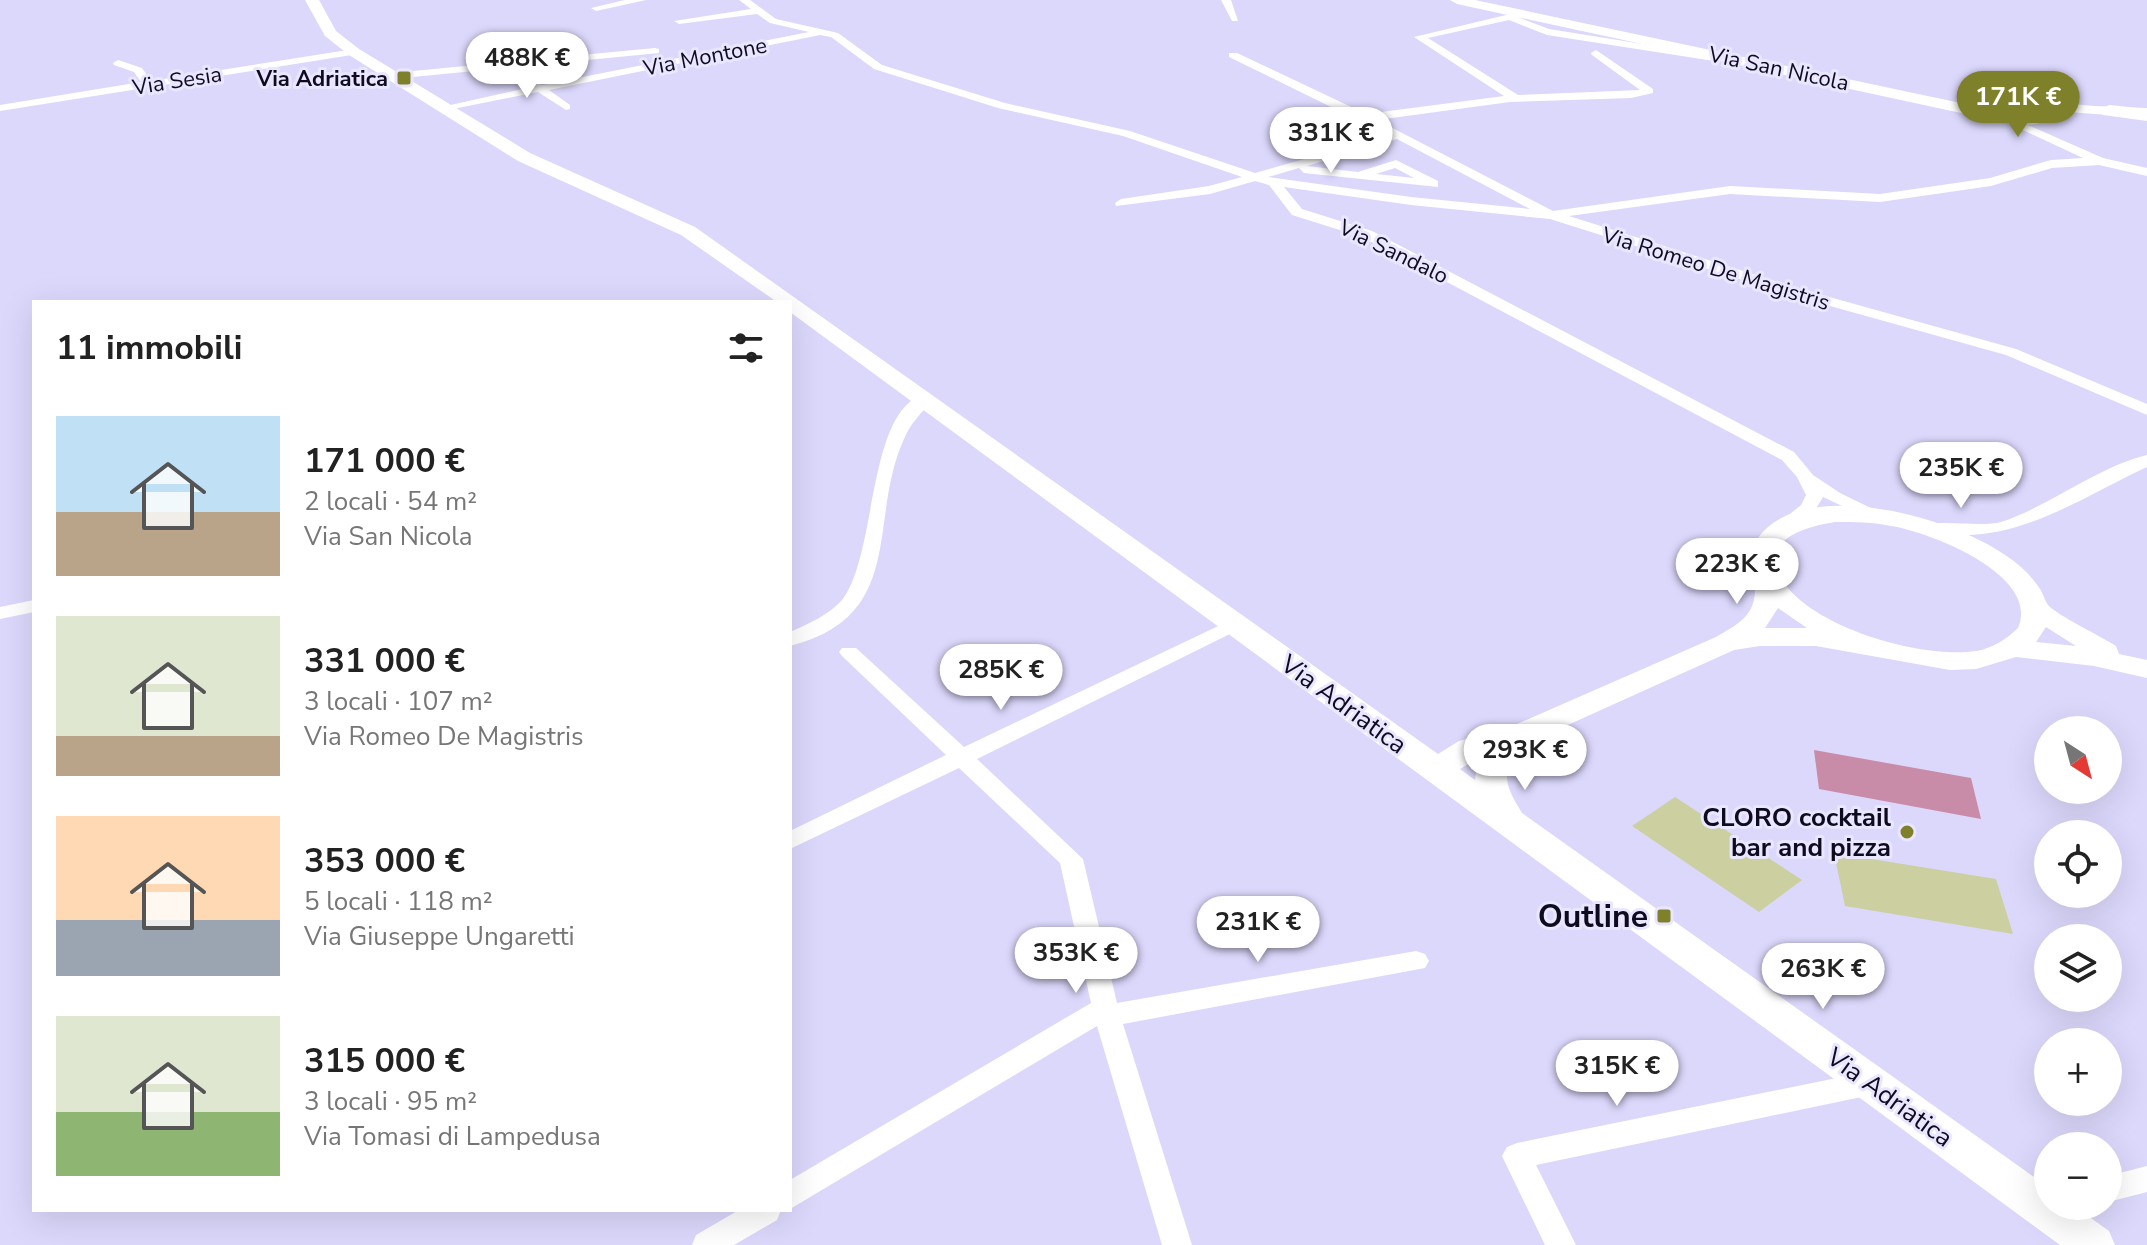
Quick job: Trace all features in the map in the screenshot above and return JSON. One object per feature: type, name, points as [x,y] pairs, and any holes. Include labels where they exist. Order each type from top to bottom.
[{"type":"street","name":"Via Adriatica","points":[[312,0],[330,33],[392,76],[524,157],[688,231],[787,300]]},
{"type":"street","points":[[596,8],[641,0]]},
{"type":"street","points":[[744,0],[779,24],[827,32],[871,63],[895,73],[1002,106],[1126,133],[1273,182]]},
{"type":"street","points":[[1226,0],[1235,19]]},
{"type":"street","name":"Via San Nicola","points":[[1457,0],[1714,58]]},
{"type":"street","points":[[679,21],[759,11]]},
{"type":"street","points":[[1516,99],[1419,37],[1517,15]]},
{"type":"street","name":"Via Montone","points":[[443,108],[827,32]]},
{"type":"street","points":[[392,76],[653,46],[664,64]]},
{"type":"street","name":"Via San Nicola","points":[[1662,47],[1893,92],[2045,117],[2129,112]]},
{"type":"street","name":"Via Sesia","points":[[0,108],[354,52]]},
{"type":"street","points":[[1365,118],[1516,99],[1631,95],[1649,91],[1596,53]]},
{"type":"street","points":[[1233,55],[1399,135],[1551,215],[1730,190],[1880,198],[1991,182],[2051,164],[2099,161]]},
{"type":"street","points":[[508,65],[566,107]]},
{"type":"street","name":"Via San Nicola","points":[[1991,109],[2009,98],[2129,112]]},
{"type":"street","points":[[2031,102],[2048,110],[2035,129],[2039,136]]},
{"type":"street","name":"Via San Nicola","points":[[1991,109],[2039,136],[2099,161],[2147,172]]},
{"type":"street","points":[[1121,203],[1189,195],[1399,135]]},
{"type":"street","points":[[1288,167],[1357,176],[1434,184],[1396,164],[1357,176]]},
{"type":"street","name":"Via Romeo De Magistris","points":[[1273,182],[1386,198],[1551,215],[1806,295],[2011,352],[2147,410]]},
{"type":"street","name":"Via Sandalo","points":[[1273,182],[1297,212],[1367,234],[1572,345],[1767,444],[1788,456],[1805,475],[1834,497],[1893,519],[1973,532],[1997,530],[2147,460]]},
{"type":"street","name":"Via Adriatica","points":[[792,303],[1440,774],[2034,1197]]},
{"type":"street","points":[[792,639],[836,615],[851,601],[868,567],[887,464],[899,434],[915,407],[925,399]]},
{"type":"street","points":[[1440,774],[1460,775],[1482,754],[1726,643],[1756,625],[1767,605],[1769,579],[1763,559],[1768,542],[1814,501],[1813,488],[1805,475]]},
{"type":"street","points":[[1783,528],[1809,518],[1831,515],[1893,519],[1970,545],[2011,572],[2028,590],[2036,609],[2032,631],[2014,648]]},
{"type":"street","points":[[2011,572],[1999,545],[2002,535],[2018,522]]},
{"type":"street","points":[[1769,579],[1790,605],[1826,629],[1872,648]]},
{"type":"street","points":[[0,613],[32,606]]},
{"type":"street","points":[[2036,609],[2106,652],[2147,669]]},
{"type":"street","points":[[792,840],[1233,625]]},
{"type":"street","points":[[1726,643],[1770,635],[1819,637],[1912,657],[1952,660],[1987,657],[2014,648],[2094,657],[2147,669]]},
{"type":"street","points":[[849,652],[1071,859],[1106,1012],[1177,1245]]},
{"type":"street","points":[[1375,727],[1438,748],[1482,754]]},
{"type":"street","points":[[1482,754],[1494,795],[1516,827]]},
{"type":"street","points":[[792,1195],[1106,1012],[1416,961]]},
{"type":"street","points":[[1561,1245],[1517,1156],[1871,1083]]},
{"type":"street","points":[[2122,1185],[2147,1179]]},
{"type":"street","points":[[707,1245],[763,1212]]},
{"type":"street","name":"Via Adriatica","points":[[2064,1220],[2094,1245]]},
{"type":"green space","points":[[1675,797],[1802,880],[1759,912],[1632,826]]},
{"type":"green space","points":[[1834,853],[1996,879],[2013,934],[1845,906]]},
{"type":"shaded area","points":[[1814,750],[1971,778],[1981,819],[1819,789]]},
{"type":"place","name":"Via Adriatica","points":[[404,78]]},
{"type":"place","name":"CLORO cocktail bar and pizza","points":[[1907,832]]},
{"type":"place","name":"Outline","points":[[1664,916]]}]
